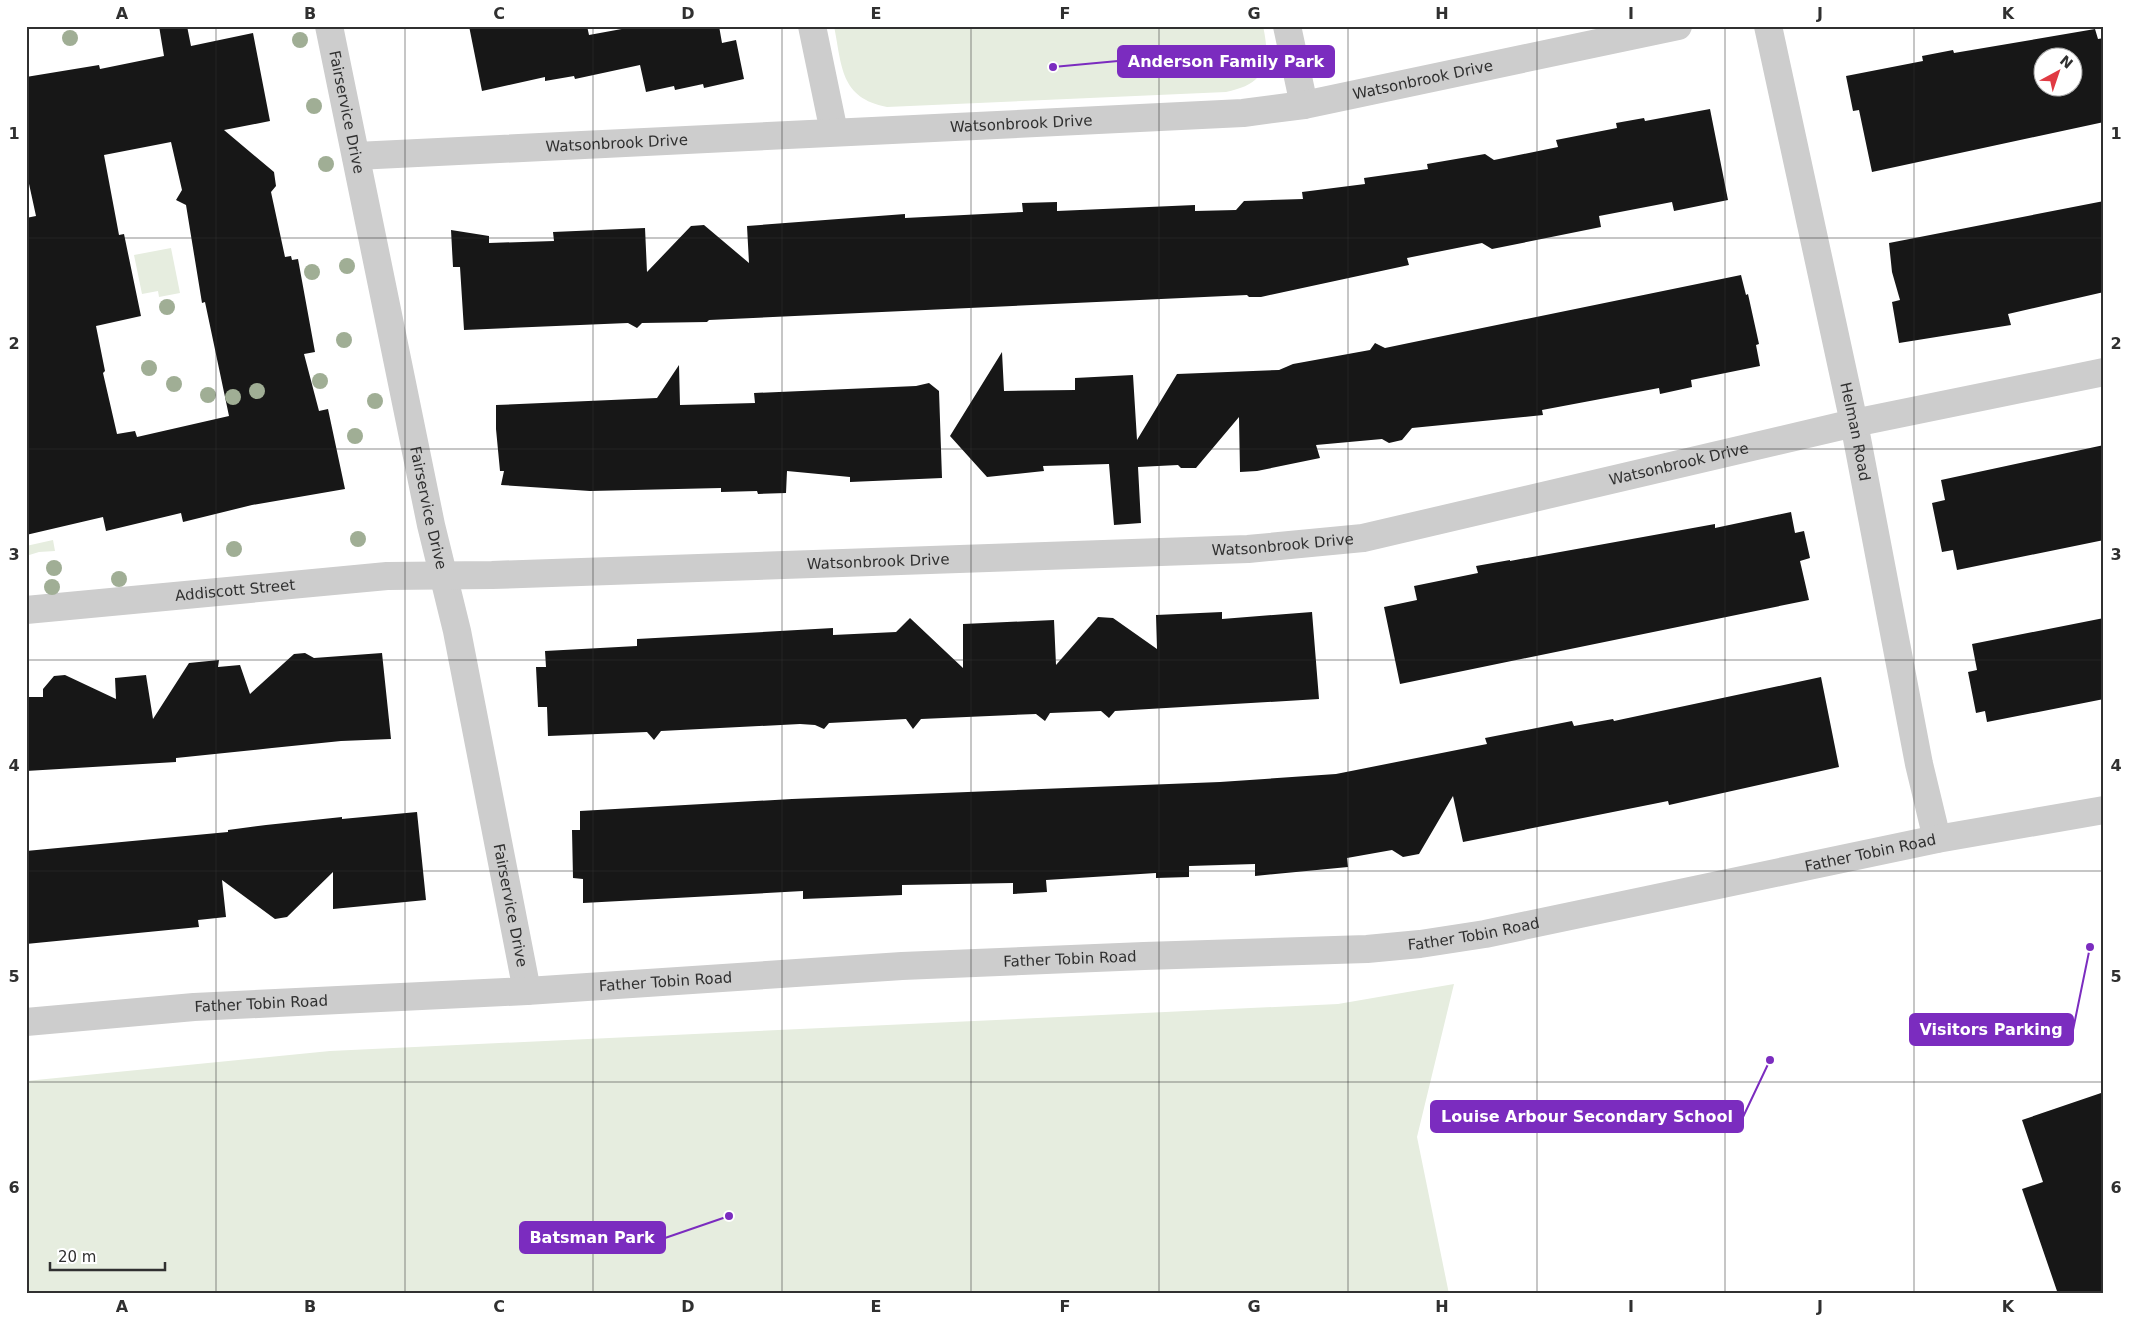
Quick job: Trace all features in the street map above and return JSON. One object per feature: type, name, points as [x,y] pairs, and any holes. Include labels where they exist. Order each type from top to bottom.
[{"type":"street","name":"Fairservice Drive","points":[[329,26],[431,525],[457,631],[527,991]]},
{"type":"street","points":[[812,26],[834,132]]},
{"type":"street","points":[[1287,26],[1304,105]]},
{"type":"street","name":"Watsonbrook Drive","points":[[356,156],[1201,116],[1304,105],[1678,26]]},
{"type":"street","name":"Helman Road","points":[[1768,26],[1854,423],[1919,764],[1937,839]]},
{"type":"street","name":"Watsonbrook Drive","points":[[444,575],[1248,548],[1363,538],[1854,423],[2104,372]]},
{"type":"street","name":"Addiscott Street","points":[[26,610],[387,576],[444,575]]},
{"type":"street","name":"Father Tobin Road","points":[[26,1022],[194,1007],[527,991],[902,966],[1144,956],[1309,952],[1420,944],[1485,934],[1937,839],[2104,810]]},
{"type":"shaded area","points":[[834,26],[1263,26],[1266,61],[1263,70],[1250,84],[1226,92],[887,107],[872,103],[860,96],[852,88],[842,67]]},
{"type":"shaded area","points":[[171,248],[180,293],[159,297],[158,291],[142,294],[134,255]]},
{"type":"shaded area","points":[[53,540],[55,551],[39,552],[26,556],[26,546]]},
{"type":"shaded area","points":[[1454,984],[1417,1137],[1449,1294],[26,1294],[26,1081],[330,1051],[1338,1004]]},
{"type":"building","points":[[159,26],[187,26],[191,46],[253,33],[270,121],[224,130],[274,172],[276,186],[271,192],[285,257],[291,256],[292,260],[298,259],[315,352],[304,354],[319,411],[328,409],[345,489],[252,505],[183,522],[181,513],[106,531],[103,517],[26,535],[26,218],[36,216],[26,170],[26,77],[99,65],[100,69],[164,56]],"holes":[[[171,142],[182,190],[176,200],[186,205],[202,303],[205,302],[229,416],[137,437],[135,431],[117,434],[103,373],[105,371],[96,326],[141,316],[124,234],[119,235],[104,155]]]},
{"type":"building","points":[[469,26],[587,26],[589,35],[638,26],[719,26],[722,43],[736,40],[744,79],[704,88],[703,84],[675,90],[674,86],[646,92],[640,65],[575,79],[574,76],[545,81],[545,77],[482,91]]},
{"type":"building","points":[[2095,29],[2098,39],[2104,38],[2104,122],[1872,172],[1859,110],[1853,111],[1846,76],[1923,61],[1922,56],[1953,50],[1954,53]]},
{"type":"building","points":[[1710,109],[1728,200],[1674,211],[1672,202],[1599,216],[1601,227],[1492,249],[1482,243],[1407,258],[1409,265],[1261,297],[1249,297],[1247,295],[709,320],[707,322],[642,323],[637,328],[628,323],[464,330],[460,267],[453,267],[451,230],[489,236],[489,243],[554,241],[553,232],[645,228],[647,272],[691,226],[704,225],[749,263],[747,226],[905,214],[905,218],[1023,212],[1022,203],[1057,202],[1057,211],[1195,205],[1195,211],[1236,210],[1244,201],[1303,199],[1302,192],[1365,184],[1364,178],[1428,169],[1427,164],[1485,154],[1494,160],[1558,147],[1556,140],[1617,128],[1616,123],[1644,118],[1645,121]]},
{"type":"building","points":[[2104,201],[2104,292],[2008,314],[2011,325],[1899,343],[1892,302],[1900,300],[1892,272],[1889,243]]},
{"type":"building","points":[[1741,275],[1746,295],[1748,294],[1759,344],[1756,345],[1760,366],[1691,380],[1692,387],[1660,394],[1659,388],[1542,410],[1543,415],[1412,428],[1402,440],[1389,443],[1382,439],[1316,445],[1320,458],[1257,471],[1240,472],[1239,417],[1196,468],[1181,468],[1178,465],[1138,467],[1141,523],[1114,525],[1109,464],[1043,466],[1044,471],[987,477],[950,436],[1002,352],[1004,391],[1075,390],[1075,378],[1133,375],[1137,440],[1177,374],[1279,370],[1293,364],[1370,350],[1375,343],[1385,348]]},
{"type":"building","points":[[679,365],[680,405],[755,403],[754,393],[916,386],[929,383],[939,391],[942,478],[850,482],[850,477],[787,471],[786,493],[758,494],[757,491],[721,492],[721,488],[590,491],[501,485],[504,471],[500,471],[496,405],[657,398]]},
{"type":"building","points":[[2104,445],[2104,540],[1957,570],[1953,550],[1942,552],[1932,503],[1945,500],[1941,480]]},
{"type":"building","points":[[1791,512],[1795,533],[1804,531],[1810,558],[1800,561],[1809,600],[1400,684],[1384,607],[1417,600],[1414,586],[1478,573],[1476,566],[1715,524],[1715,528]]},
{"type":"building","points":[[1222,612],[1222,619],[1312,612],[1319,699],[1115,711],[1109,718],[1101,711],[1050,713],[1045,721],[1036,714],[921,719],[913,729],[906,719],[829,723],[824,729],[815,725],[800,724],[661,731],[654,740],[647,732],[548,736],[547,707],[538,707],[536,667],[546,667],[545,651],[637,646],[637,639],[833,628],[833,635],[896,632],[910,618],[963,668],[963,624],[1054,620],[1056,665],[1098,617],[1113,618],[1157,649],[1156,615]]},
{"type":"building","points":[[2104,618],[2104,699],[1987,722],[1985,711],[1976,713],[1968,672],[1977,670],[1972,644]]},
{"type":"building","points":[[305,653],[314,658],[382,653],[391,739],[341,741],[176,758],[176,762],[26,771],[26,697],[43,697],[43,689],[54,676],[65,675],[116,699],[115,678],[146,675],[153,719],[189,663],[219,660],[218,667],[240,665],[250,694],[294,654]]},
{"type":"building","points":[[1821,677],[1839,767],[1669,805],[1668,801],[1463,842],[1453,796],[1419,854],[1403,857],[1392,850],[1347,858],[1348,867],[1255,876],[1255,864],[1189,866],[1189,877],[1156,878],[1156,873],[1046,880],[1047,892],[1013,894],[1013,883],[902,885],[902,895],[803,899],[803,891],[583,903],[583,879],[573,878],[572,830],[580,830],[580,811],[792,799],[1220,782],[1336,774],[1487,744],[1485,738],[1572,721],[1574,726],[1613,719],[1614,721]]},
{"type":"building","points":[[417,812],[426,900],[333,909],[333,872],[287,917],[275,919],[222,880],[226,917],[198,920],[199,927],[26,944],[26,851],[228,832],[228,830],[266,825],[342,817],[342,819]]},
{"type":"building","points":[[2104,1092],[2104,1294],[2058,1294],[2022,1189],[2043,1182],[2022,1120]]},
{"type":"place","name":"Anderson Family Park","points":[[1053,67]]},
{"type":"place","name":"Visitors Parking","points":[[2090,947]]},
{"type":"place","name":"Louise Arbour Secondary School","points":[[1770,1060]]},
{"type":"place","name":"Batsman Park","points":[[729,1216]]}]
